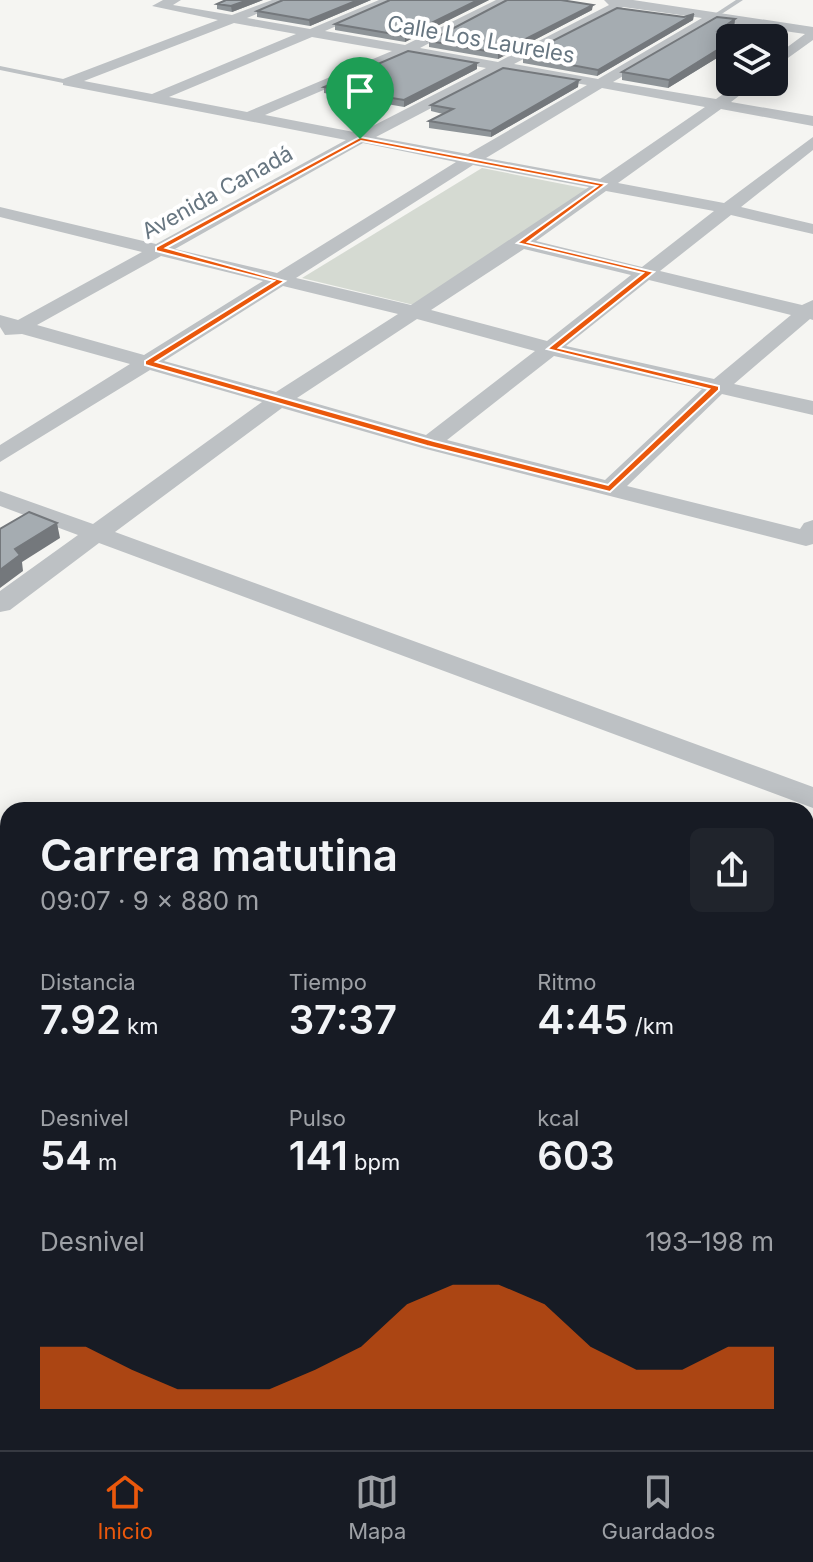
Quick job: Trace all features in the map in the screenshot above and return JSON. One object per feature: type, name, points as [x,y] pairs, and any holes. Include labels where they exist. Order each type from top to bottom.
[{"type":"street","name":"Calle Los Laureles","points":[[175,0],[158,6],[813,121]]},
{"type":"street","points":[[68,82],[283,0]]},
{"type":"street","points":[[154,98],[390,0]]},
{"type":"street","points":[[248,117],[410,48],[505,0]]},
{"type":"street","points":[[599,0],[813,33]]},
{"type":"street","name":"Avenida Canadá","points":[[7,329],[360,139],[624,2]]},
{"type":"street","points":[[0,455],[470,160],[607,83],[715,16]]},
{"type":"street","points":[[788,53],[813,33]]},
{"type":"street","points":[[68,82],[728,209],[813,229]]},
{"type":"street","points":[[0,604],[279,400],[521,243],[732,96]]},
{"type":"street","points":[[430,443],[813,142]]},
{"type":"street","points":[[6,217],[159,249],[552,349],[813,408]]},
{"type":"street","points":[[521,243],[811,311]]},
{"type":"street","points":[[610,489],[716,388],[811,311]]},
{"type":"street","points":[[7,329],[148,363],[430,443],[806,538],[813,528]]},
{"type":"street","points":[[0,498],[813,798]]},
{"type":"lane","points":[[715,16],[740,0]]},
{"type":"lane","points":[[0,68],[68,82]]},
{"type":"shaded area","points":[[482,168],[588,189],[418,306],[302,278]]},
{"type":"building","points":[[226,0],[248,0],[231,6],[217,4]]},
{"type":"building","points":[[283,0],[358,0],[309,20],[257,11]]},
{"type":"building","points":[[390,0],[478,0],[405,36],[335,24]]},
{"type":"building","points":[[507,0],[561,0],[593,5],[498,53],[429,41]]},
{"type":"building","points":[[617,8],[684,17],[694,14],[598,70],[523,56]]},
{"type":"building","points":[[717,17],[735,19],[728,24],[716,24],[716,51],[669,80],[622,72]]},
{"type":"building","points":[[408,51],[477,63],[404,100],[324,87]]},
{"type":"building","points":[[503,68],[579,80],[491,131],[429,121],[453,109],[431,105]]},
{"type":"building","points":[[29,512],[57,523],[15,549],[20,555],[0,570],[0,529]]},
{"type":"route","points":[[360,139],[603,185],[521,243],[650,272],[552,349],[716,388],[610,489],[430,443],[148,363],[280,281],[159,249],[360,139]]}]
